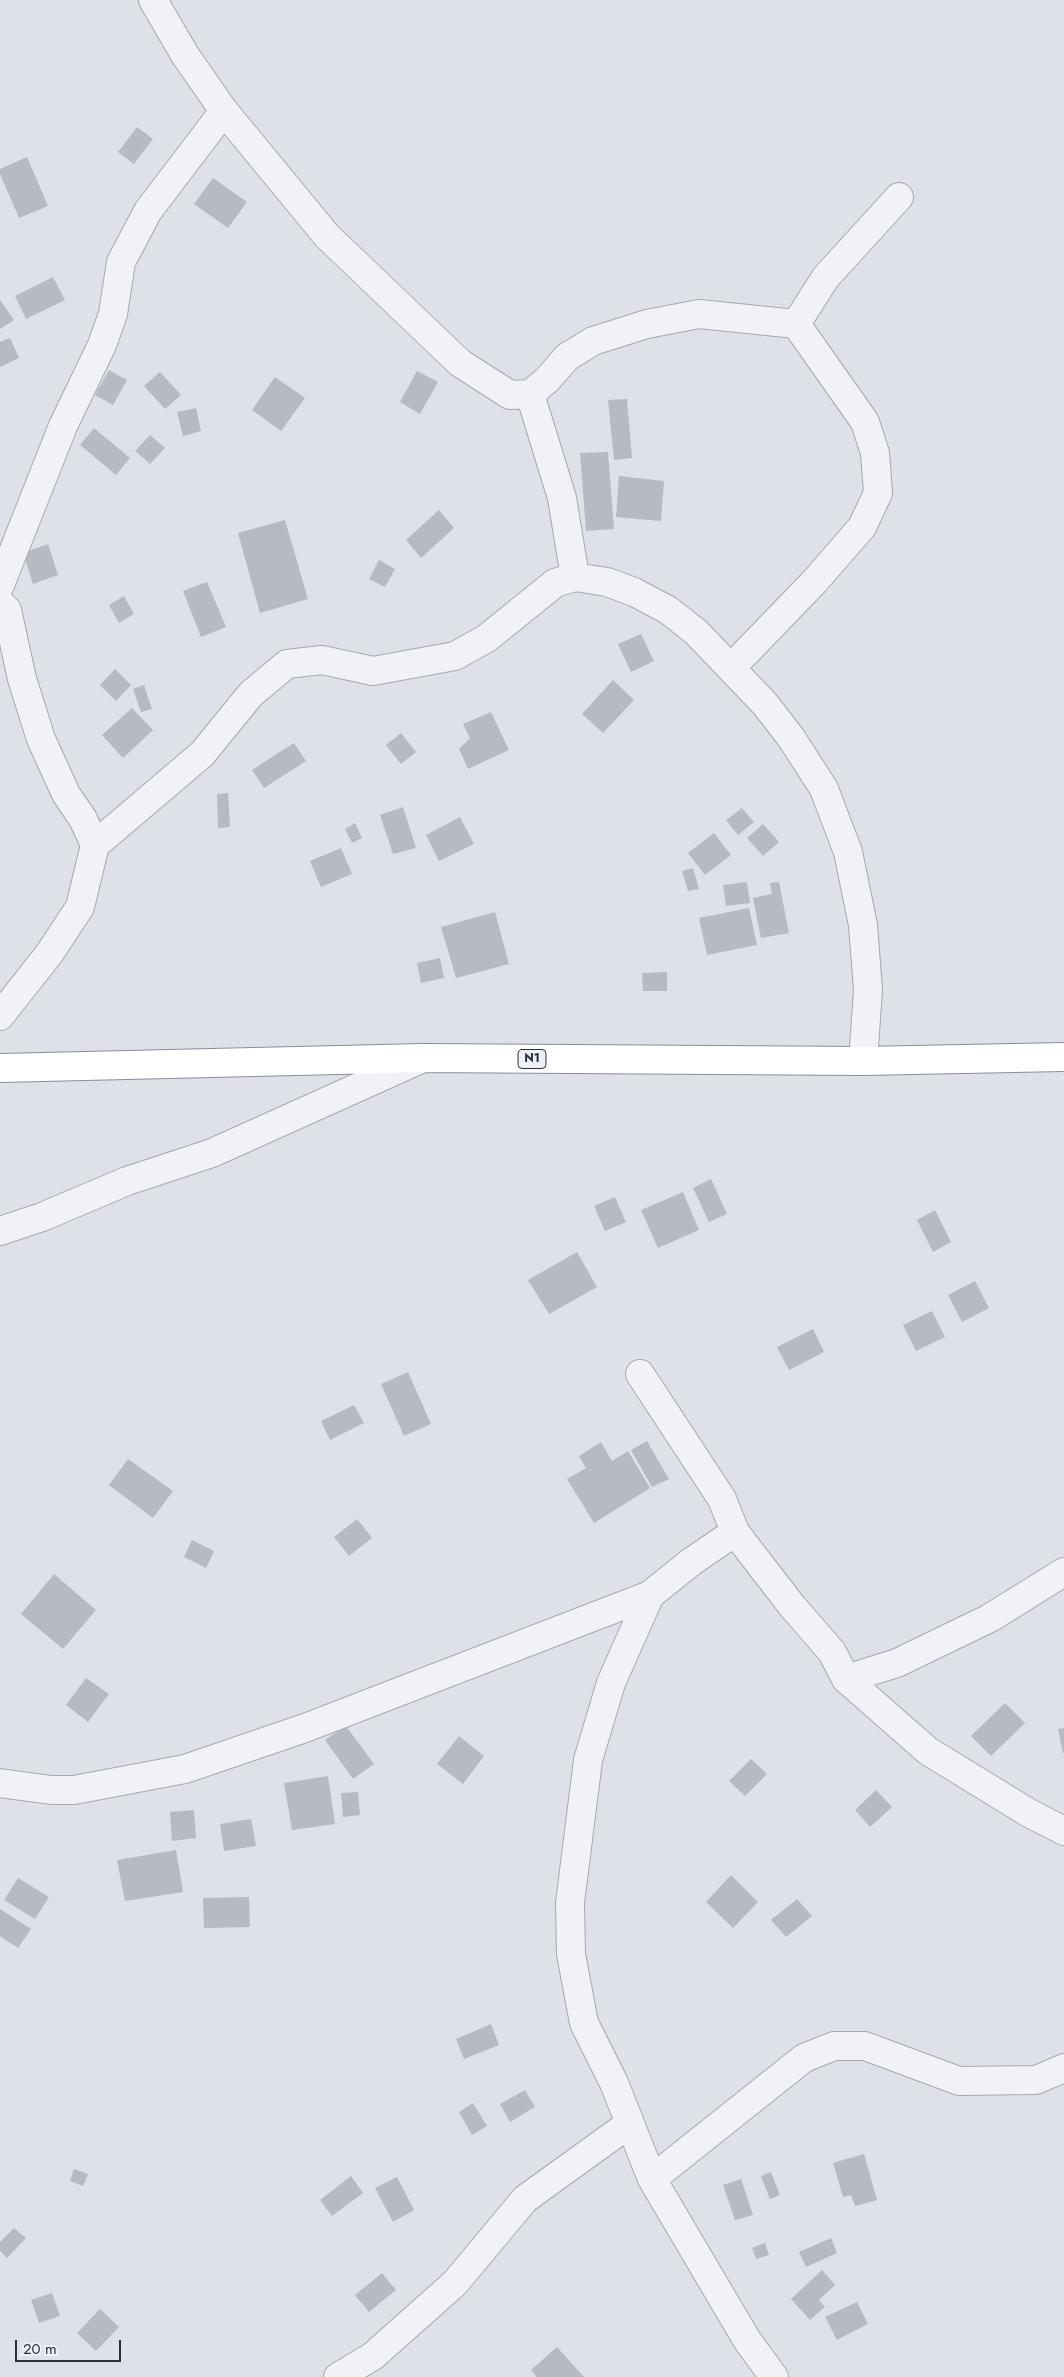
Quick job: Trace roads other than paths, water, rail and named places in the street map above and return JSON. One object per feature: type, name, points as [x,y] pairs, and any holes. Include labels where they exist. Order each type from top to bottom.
[{"type":"highway","name":"N1","points":[[0,1068],[423,1058],[863,1061],[1064,1057]]},
{"type":"street","points":[[153,0],[185,55],[224,110],[328,236],[460,364],[510,395],[530,394],[547,380],[567,357],[593,341],[647,324],[700,314],[796,324],[865,422],[875,453],[878,493],[862,527],[815,580],[731,668]]},
{"type":"street","points":[[0,585],[63,426],[102,345],[113,314],[121,262],[148,211],[224,110]]},
{"type":"street","points":[[796,324],[826,277],[899,197]]},
{"type":"street","points":[[530,394],[562,498],[575,578]]},
{"type":"street","points":[[0,1016],[49,954],[80,907],[95,845],[202,754],[251,694],[286,664],[322,660],[373,671],[455,656],[487,638],[555,583],[575,578],[607,582],[634,592],[668,610],[696,632],[781,724],[824,789],[848,852],[863,925],[868,990],[863,1061]]},
{"type":"street","points":[[0,603],[6,610],[22,678],[41,739],[66,794],[83,819],[95,845]]},
{"type":"street","points":[[0,1231],[42,1217],[127,1182],[212,1153],[423,1058]]},
{"type":"street","points":[[640,1374],[722,1499],[735,1532],[792,1606],[832,1652],[846,1679],[928,1751],[1029,1813],[1064,1832]]},
{"type":"street","points":[[0,1783],[51,1790],[74,1790],[185,1769],[305,1728],[650,1595],[691,1562],[735,1532]]},
{"type":"street","points":[[846,1679],[898,1663],[990,1618],[1064,1572]]},
{"type":"street","points":[[650,1595],[611,1683],[588,1760],[570,1903],[571,1954],[584,2023],[614,2083],[652,2179],[747,2340],[774,2377]]},
{"type":"street","points":[[652,2179],[804,2058],[834,2046],[865,2046],[959,2081],[1036,2080],[1064,2068]]},
{"type":"street","points":[[338,2377],[373,2356],[455,2282],[525,2199],[629,2124]]}]
